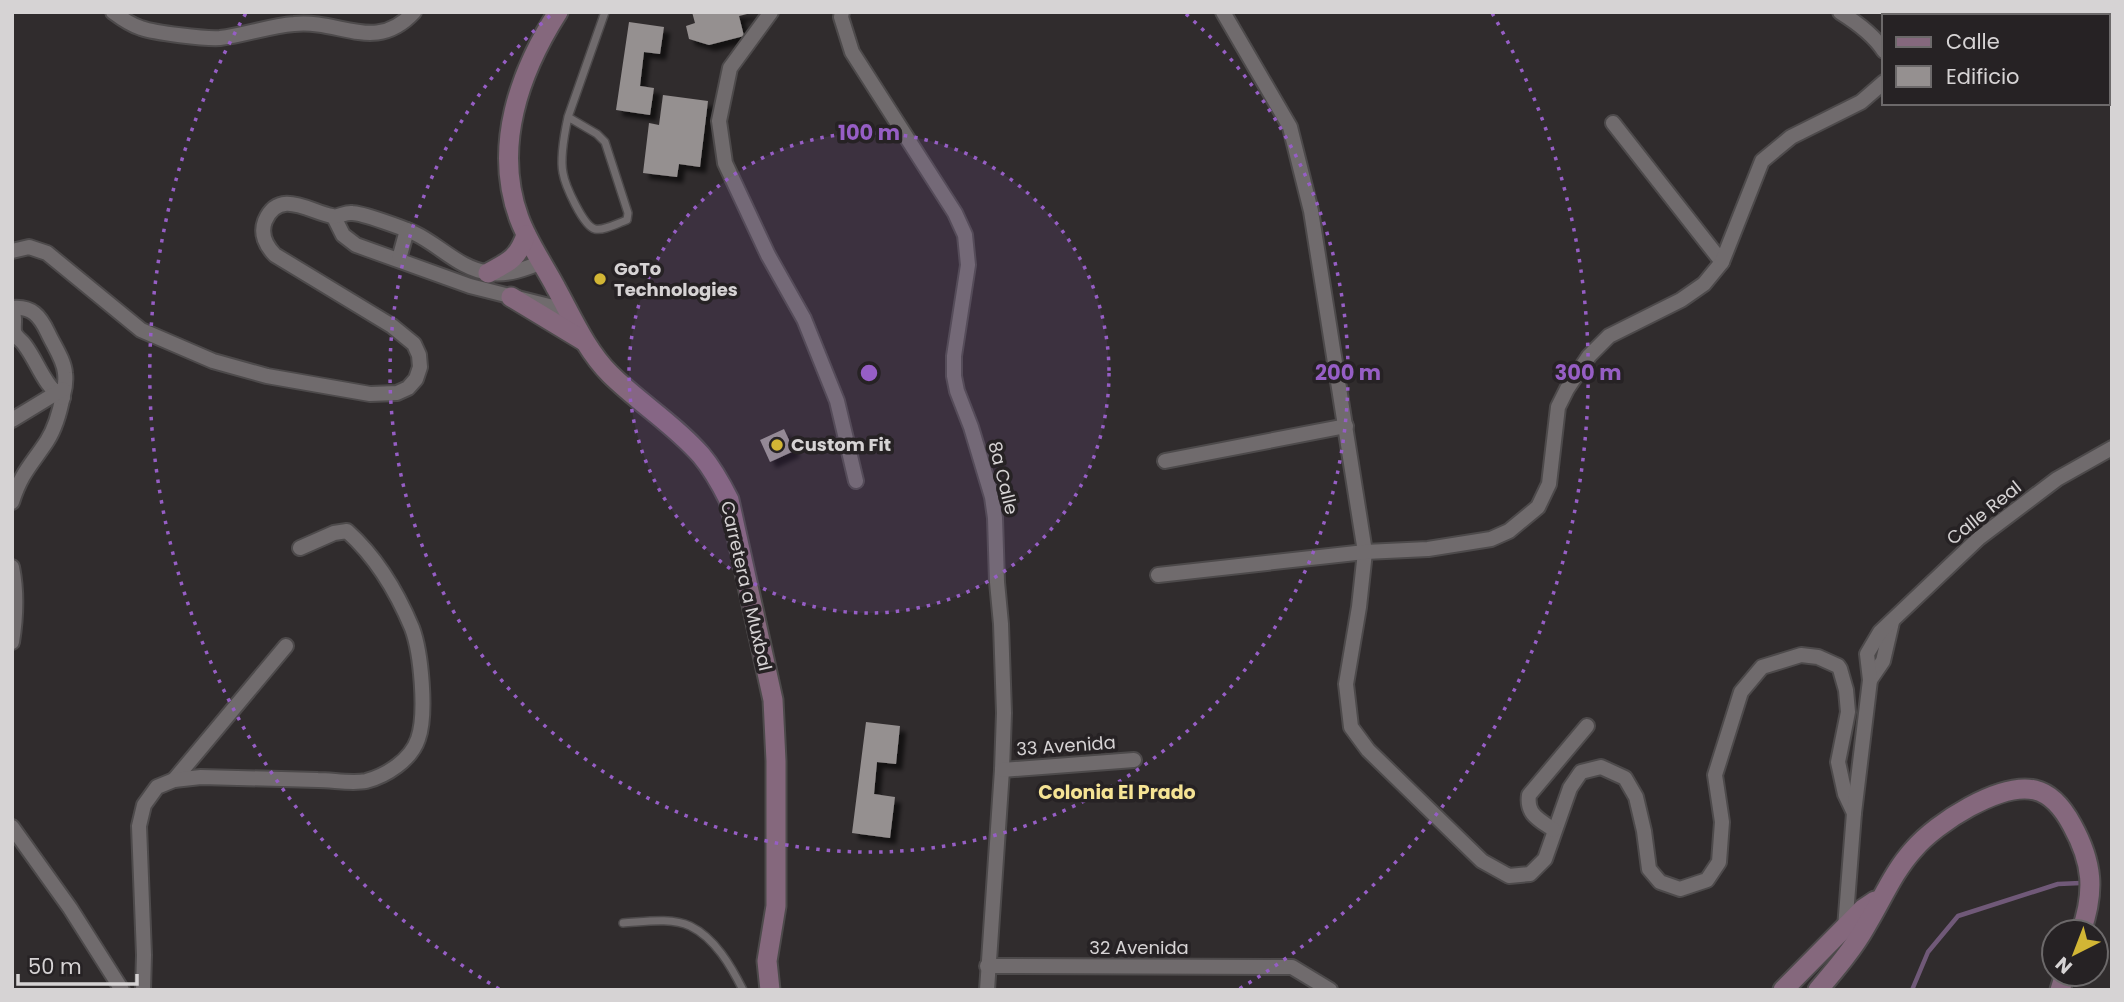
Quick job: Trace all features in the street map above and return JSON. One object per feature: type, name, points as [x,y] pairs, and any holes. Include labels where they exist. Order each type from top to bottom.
[{"type":"main road","name":"Carretera a Muxbal","points":[[558,12],[526,72],[512,113],[508,149],[513,198],[526,235],[585,341],[608,372],[702,456],[729,500],[773,700],[776,761],[776,906],[767,961],[770,990]]},
{"type":"main road","points":[[488,273],[513,259],[521,250],[526,235]]},
{"type":"main road","points":[[511,297],[585,341]]},
{"type":"main road","points":[[1830,976],[1867,926],[1881,897],[1915,848],[1945,822],[1996,795],[2018,789],[2035,790],[2052,798],[2065,813],[2084,850],[2090,869],[2091,886],[2085,918]]},
{"type":"main road","points":[[1786,988],[1863,909],[1881,897]]},
{"type":"main road","points":[[1830,976],[1847,942],[1845,930]]},
{"type":"main road","points":[[1815,959],[1827,963],[1830,976]]},
{"type":"street","points":[[113,12],[141,28],[220,38],[295,23],[324,24],[359,32],[381,33],[396,28],[414,12]]},
{"type":"street","points":[[771,12],[730,68],[719,121],[724,163],[768,255],[804,319],[836,401],[856,481]]},
{"type":"street","name":"8a Calle","points":[[842,12],[841,17],[852,52],[956,213],[965,235],[968,265],[954,356],[954,376],[988,483],[995,518],[1004,713],[987,990]]},
{"type":"street","points":[[1223,12],[1290,127],[1311,211],[1365,552],[1346,684],[1351,727],[1368,750],[1482,861],[1509,876],[1530,874],[1545,859],[1570,788],[1581,772],[1601,767],[1625,778],[1636,797],[1649,869],[1660,881],[1680,890],[1707,880],[1719,862],[1722,822],[1716,775],[1741,692],[1762,667],[1801,655],[1818,657],[1838,666],[1846,690],[1848,712],[1838,762],[1845,794],[1854,813]]},
{"type":"street","points":[[1840,12],[1853,20],[1882,47]]},
{"type":"street","points":[[1158,575],[1365,552],[1428,549],[1491,539],[1509,531],[1538,507],[1549,484],[1558,407],[1589,356],[1609,336],[1704,284],[1722,262],[1762,161],[1791,137],[1861,102],[1882,84]]},
{"type":"street","points":[[1614,123],[1722,262]]},
{"type":"street","points":[[12,251],[29,247],[47,253],[112,309],[141,330],[214,361],[267,376],[370,394],[397,393],[408,388],[416,379],[420,368],[419,355],[414,344],[392,326],[275,255],[264,240],[265,222],[270,214],[286,204],[295,204],[334,217],[353,213],[407,230],[429,241],[458,262],[488,273],[510,273],[542,262]]},
{"type":"street","points":[[334,217],[349,241],[471,286],[569,311]]},
{"type":"street","points":[[399,258],[407,230]]},
{"type":"street","points":[[12,502],[17,486],[30,462],[47,440],[59,415],[65,372],[40,317],[32,310],[22,307],[12,309],[15,317],[13,331],[24,343],[47,383],[61,393]]},
{"type":"street","points":[[24,343],[37,338],[45,326]]},
{"type":"street","points":[[12,420],[61,393]]},
{"type":"street","points":[[1165,461],[1346,426]]},
{"type":"street","name":"Calle Real","points":[[1845,930],[1854,813],[1870,680],[1867,654],[1880,632],[1979,538],[2057,480],[2112,448]]},
{"type":"street","points":[[144,990],[139,826],[144,805],[157,787],[174,780],[201,778],[365,781],[394,769],[407,757],[418,740],[423,712],[421,672],[415,640],[387,579],[365,547],[347,531],[334,533],[300,548]]},
{"type":"street","points":[[12,567],[16,620],[12,642]]},
{"type":"street","points":[[174,780],[286,646]]},
{"type":"street","points":[[1554,830],[1530,813],[1527,806],[1529,795],[1587,726]]},
{"type":"street","name":"33 Avenida","points":[[1002,770],[1134,760]]},
{"type":"street","points":[[12,827],[70,908],[122,990]]},
{"type":"street","name":"32 Avenida","points":[[987,966],[1292,967],[1330,990]]},
{"type":"lane","points":[[569,117],[605,142],[628,213],[627,220],[601,229],[592,229],[584,222],[562,172],[569,117],[605,12]]},
{"type":"lane","points":[[623,923],[664,921],[689,925],[724,956],[743,990]]},
{"type":"building","points":[[692,12],[751,13],[739,16],[744,36],[709,45],[689,39],[686,26],[695,23]]},
{"type":"building","points":[[629,22],[664,27],[660,54],[644,52],[640,86],[654,88],[650,115],[616,110]]},
{"type":"building","points":[[663,95],[708,101],[700,167],[679,164],[677,177],[643,173],[649,123],[659,125]]},
{"type":"building","name":"Custom Fit","points":[[784,429],[794,451],[770,462],[760,440]]},
{"type":"building","points":[[866,722],[900,726],[896,764],[877,762],[874,794],[895,797],[890,838],[852,833]]},
{"type":"waterway","points":[[1912,990],[1928,952],[1958,916],[2058,884],[2081,883]]},
{"type":"place","name":"GoTo Technologies","points":[[600,279]]},
{"type":"place","name":"Custom Fit","points":[[777,445]]},
{"type":"district","name":"Colonia El Prado","points":[[1117,792]]}]
